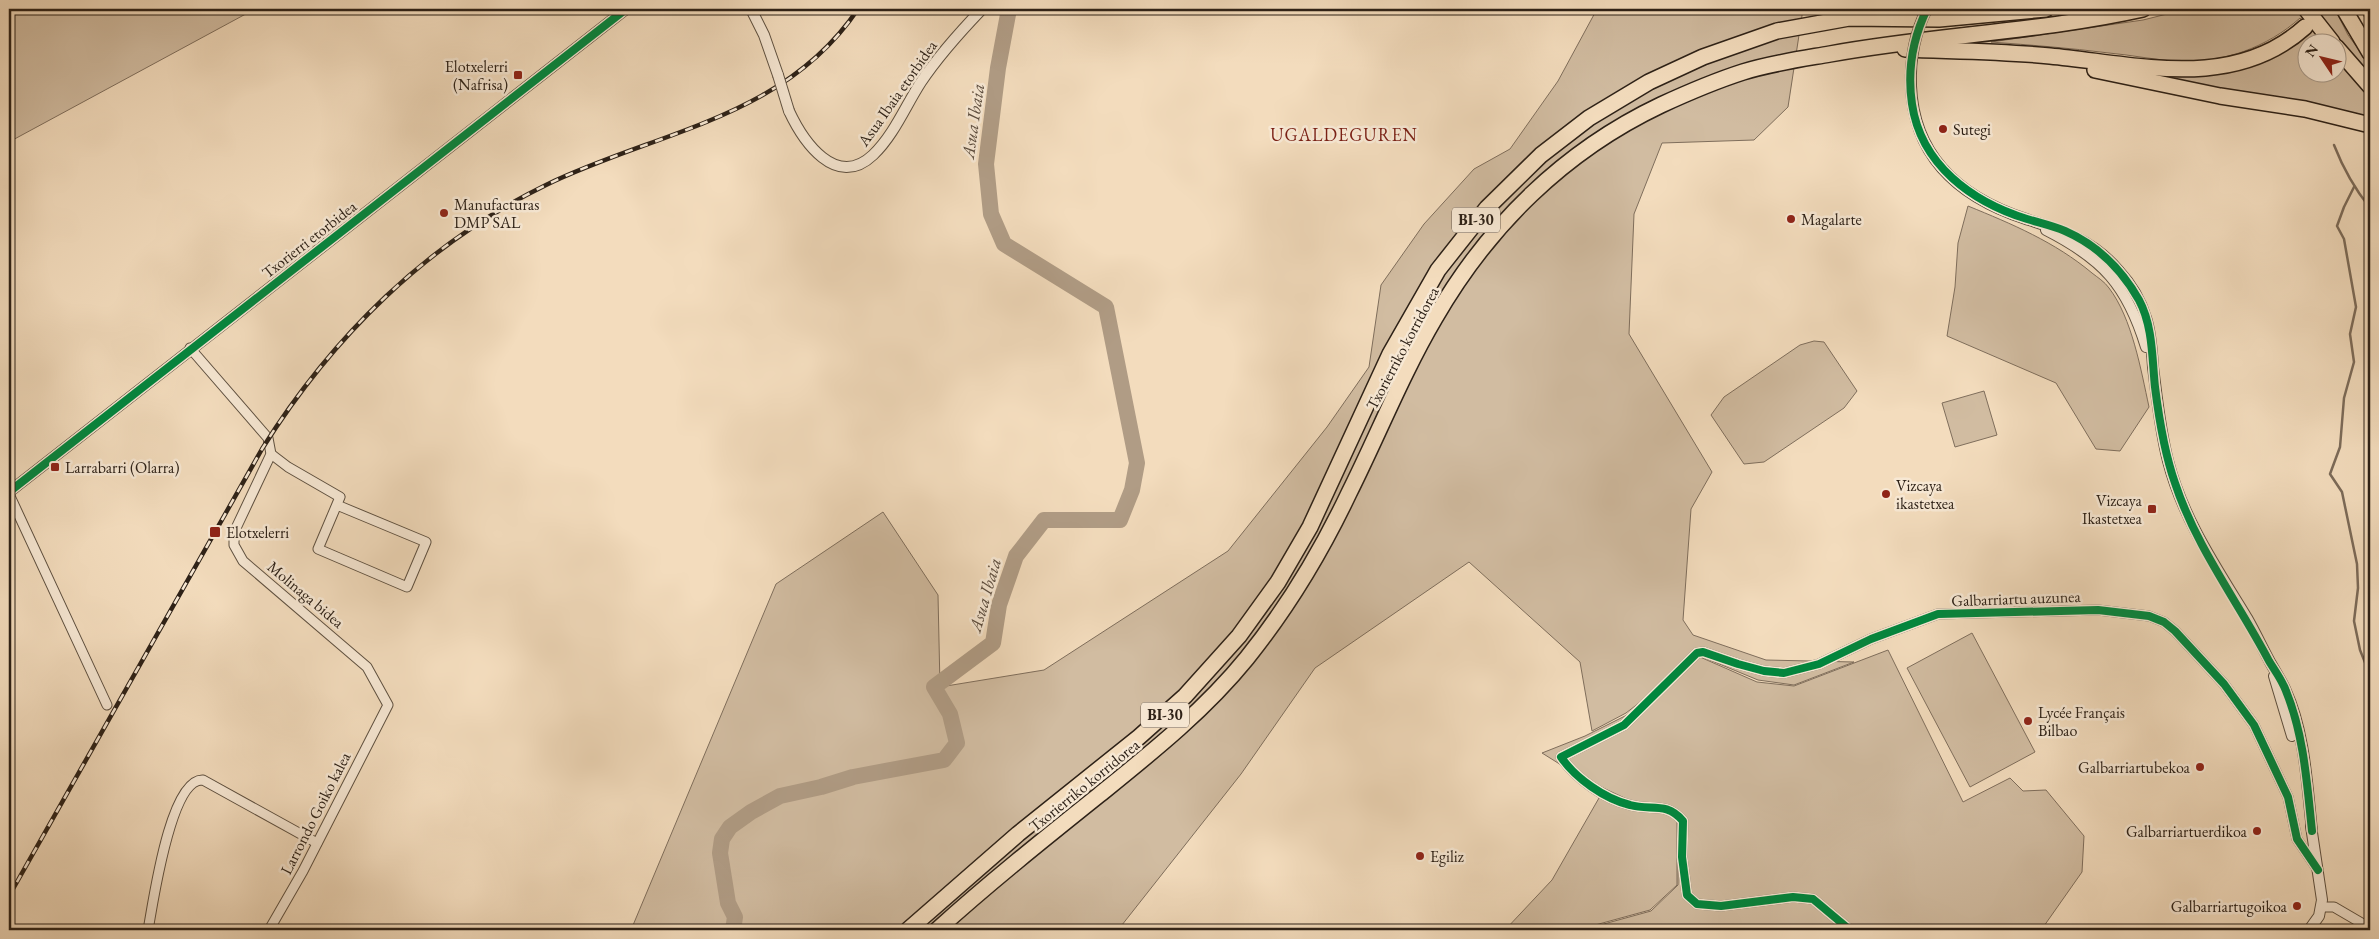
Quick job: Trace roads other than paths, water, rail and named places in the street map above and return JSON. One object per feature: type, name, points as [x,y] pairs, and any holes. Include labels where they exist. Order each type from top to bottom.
[{"type":"highway","points":[[1899,13],[1978,9]]},
{"type":"highway","name":"Txorierriko korridorea","points":[[908,930],[1018,834],[1140,738],[1185,696],[1239,636],[1278,582],[1310,527],[1390,354],[1438,270],[1468,230],[1524,170],[1589,118],[1650,82],[1703,57],[1778,31],[1848,18],[1899,13],[1948,18],[2046,9]]},
{"type":"highway","name":"Txorierriko korridorea","points":[[937,930],[1008,868],[1153,752],[1203,706],[1246,659],[1289,600],[1316,556],[1348,496],[1414,356],[1444,303],[1480,250],[1526,199],[1569,161],[1634,118],[1699,88],[1772,64],[1866,47],[2065,24],[2143,9]]},
{"type":"highway","points":[[2306,9],[2324,32]]},
{"type":"highway","points":[[2344,9],[2370,53]]},
{"type":"highway","points":[[2355,9],[2370,36]]},
{"type":"highway","points":[[1866,47],[2048,55],[2174,70],[2230,66],[2269,52],[2294,37],[2305,27]]},
{"type":"highway","points":[[2011,54],[2040,62],[2071,64],[2220,96],[2305,109],[2370,125]]},
{"type":"highway","points":[[2346,58],[2370,86]]},
{"type":"street","name":"Txorierri etorbidea","points":[[9,493],[190,348],[626,9]]},
{"type":"street","name":"Asua Ibaia etorbidea","points":[[750,9],[764,35],[789,111],[809,145],[814,152],[826,161],[848,166],[864,162],[881,146],[937,60],[982,9]]},
{"type":"street","name":"Galbarriartu auzunea","points":[[1927,9],[1919,24],[1911,54],[1911,86],[1913,108],[1920,134],[1934,159],[1959,185],[1980,200],[2028,220],[2086,252],[2117,284],[2130,303],[2138,322],[2154,375],[2162,436],[2171,471],[2194,530],[2248,620],[2270,662],[2297,754],[2312,831],[2322,907]]},
{"type":"street","points":[[190,348],[268,438],[271,454],[288,468],[340,497],[318,549],[407,587],[426,542],[337,505]]},
{"type":"street","name":"Molinaga bidea","points":[[271,454],[237,526],[234,545],[243,561],[366,667],[386,699],[386,710]]},
{"type":"street","points":[[9,493],[107,705]]},
{"type":"street","name":"Galbarriartu auzunea","points":[[1850,930],[1813,900],[1793,897],[1721,906],[1696,904],[1686,895],[1682,857],[1682,821],[1675,812],[1661,808],[1630,806],[1590,785],[1566,764],[1561,757],[1624,725],[1697,653],[1704,652],[1764,671],[1784,673],[1819,664],[1871,639],[1938,614],[2098,610],[2134,613],[2164,622],[2175,631],[2224,684],[2254,725],[2288,797],[2298,839],[2318,870]]},
{"type":"street","name":"Larrondo Goiko kalea","points":[[269,930],[317,843],[386,710]]},
{"type":"street","points":[[148,930],[158,877],[175,810],[191,784],[197,779],[203,780],[317,843]]},
{"type":"street","points":[[2309,930],[2319,916],[2322,907],[2334,907],[2370,928]]},
{"type":"waterway","name":"Asua Ibaia","points":[[733,930],[735,917],[728,903],[720,853],[722,839],[730,827],[751,812],[780,796],[821,787],[853,777],[944,760],[957,743],[950,714],[934,687],[993,643],[999,605],[1016,556],[1044,520],[1120,520],[1132,490],[1137,463],[1106,307],[1004,244],[991,214],[986,164],[998,68],[1009,9]]},
{"type":"waterway","points":[[2334,145],[2349,178],[2370,208]]},
{"type":"waterway","points":[[2354,187],[2337,226],[2344,239],[2356,307],[2350,334],[2354,362],[2344,398],[2340,447],[2330,474],[2342,492],[2357,564],[2358,588],[2354,621],[2360,650],[2370,675]]},
{"type":"waterway","points":[[2370,702],[2366,733],[2370,754]]},
{"type":"waterway","points":[[1856,928],[1879,927],[1882,930]]},
{"type":"tunnel","points":[[2305,27],[2322,9]]},
{"type":"railway","points":[[9,896],[262,449],[289,408],[351,332],[422,264],[461,235],[503,208],[546,185],[588,166],[674,135],[756,99],[794,75],[828,46],[858,9]]},
{"type":"place","name":"Elotxelerri (Nafrisa)","points":[[518,75]]},
{"type":"place","name":"Sutegi","points":[[1943,129]]},
{"type":"place","name":"Manufacturas DMP SAL","points":[[444,213]]},
{"type":"place","name":"Magalarte","points":[[1791,219]]},
{"type":"place","name":"Larrabarri (Olarra)","points":[[55,467]]},
{"type":"place","name":"Vizcaya ikastetxea","points":[[1886,494]]},
{"type":"place","name":"Vizcaya Ikastetxea","points":[[2152,509]]},
{"type":"place","name":"Elotxelerri","points":[[215,532]]},
{"type":"place","name":"Lycée Français Bilbao","points":[[2028,721]]},
{"type":"place","name":"Galbarriartubekoa","points":[[2200,767]]},
{"type":"place","name":"Galbarriartuerdikoa","points":[[2257,831]]},
{"type":"place","name":"Egiliz","points":[[1420,856]]},
{"type":"place","name":"Galbarriartugoikoa","points":[[2297,906]]},
{"type":"district","name":"UGALDEGUREN","points":[[1344,135]]}]
